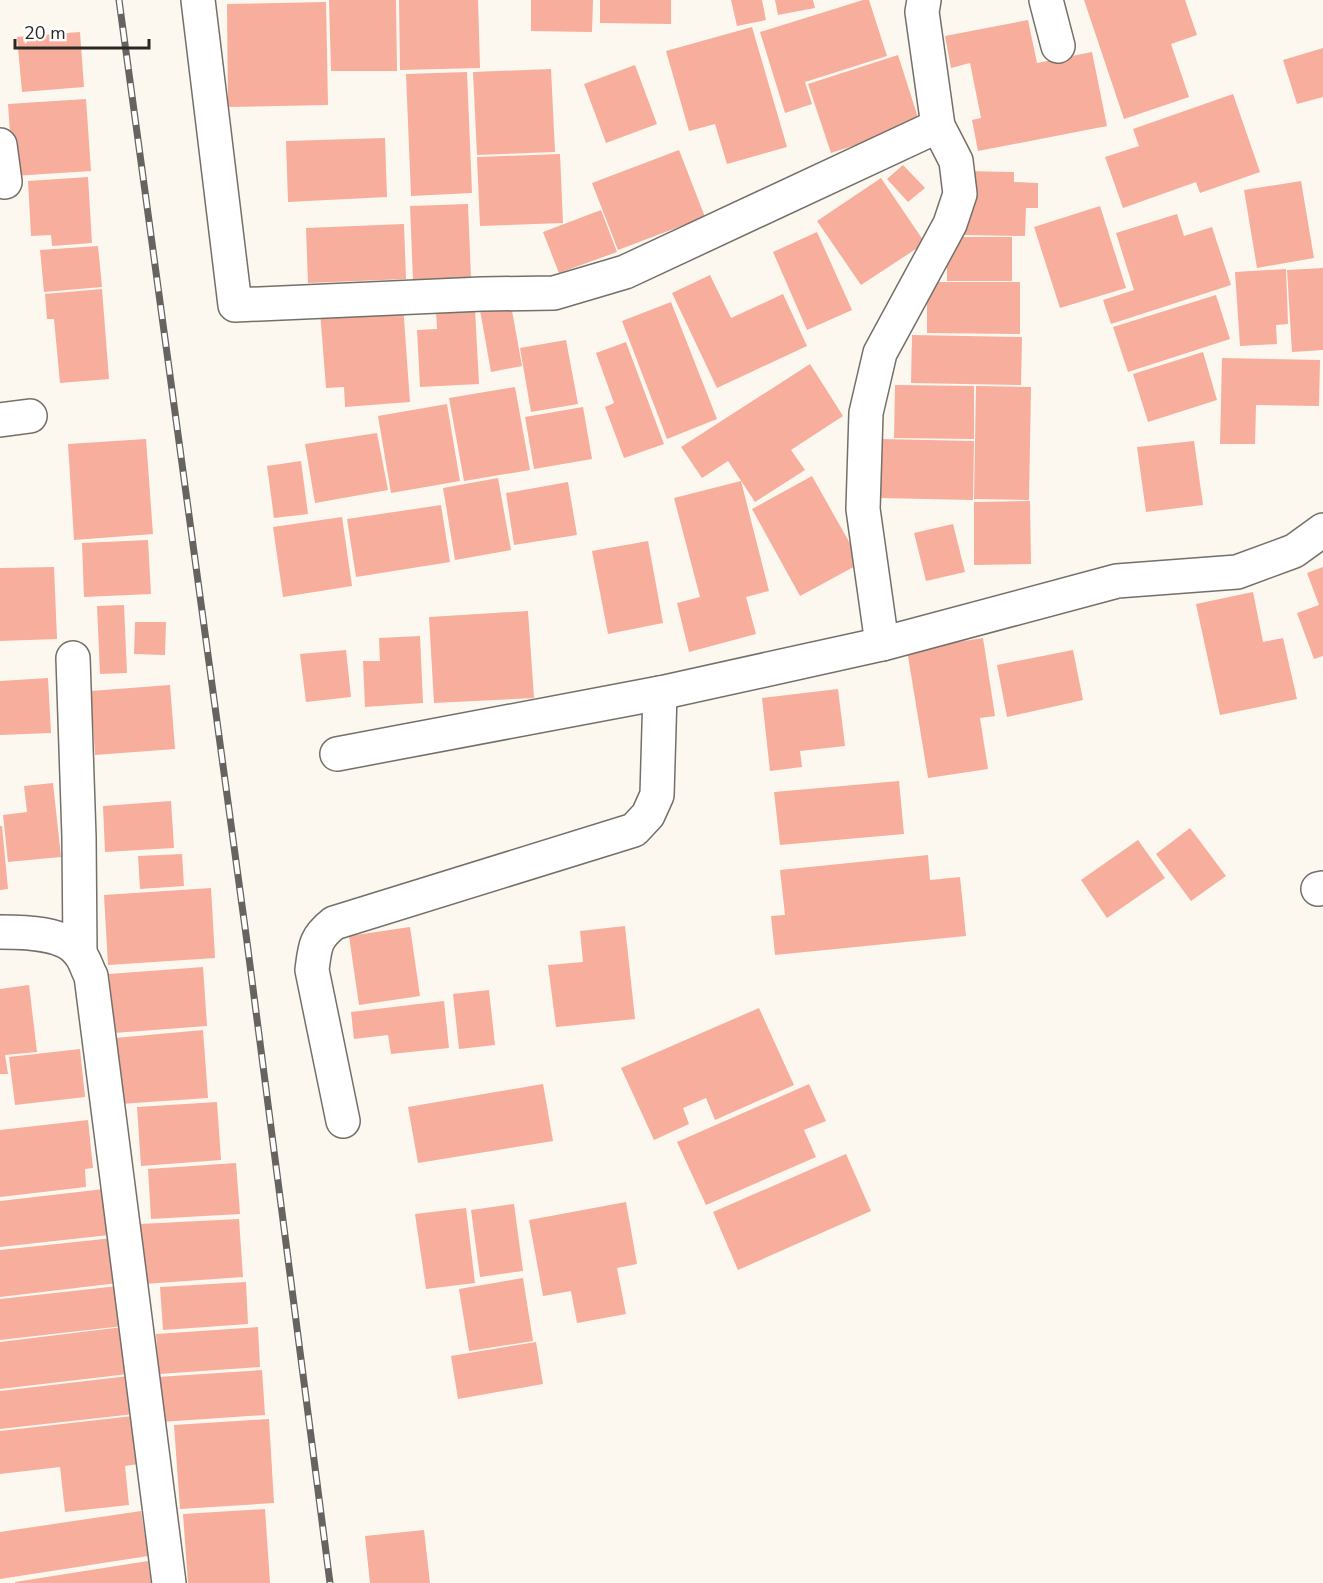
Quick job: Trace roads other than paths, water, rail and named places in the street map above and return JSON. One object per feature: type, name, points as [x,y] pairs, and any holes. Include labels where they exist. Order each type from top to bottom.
[{"type":"street","points":[[198,0],[235,305],[554,293],[625,272],[938,126]]},
{"type":"street","points":[[882,644],[863,509],[866,414],[880,353],[950,224],[960,194],[956,161],[938,126],[922,12],[924,0]]},
{"type":"street","points":[[1046,0],[1058,46]]},
{"type":"street","points":[[0,145],[5,182]]},
{"type":"street","points":[[337,754],[660,693],[882,644],[1117,581],[1237,572],[1294,551],[1323,530]]},
{"type":"street","points":[[73,658],[80,952],[91,976],[103,1059],[169,1583]]},
{"type":"street","points":[[343,1121],[312,970],[314,948],[320,934],[334,923],[634,830],[648,815],[657,795],[660,693]]},
{"type":"street","points":[[0,932],[46,934],[80,952]]},
{"type":"railway","points":[[119,0],[247,942],[330,1583]]}]
